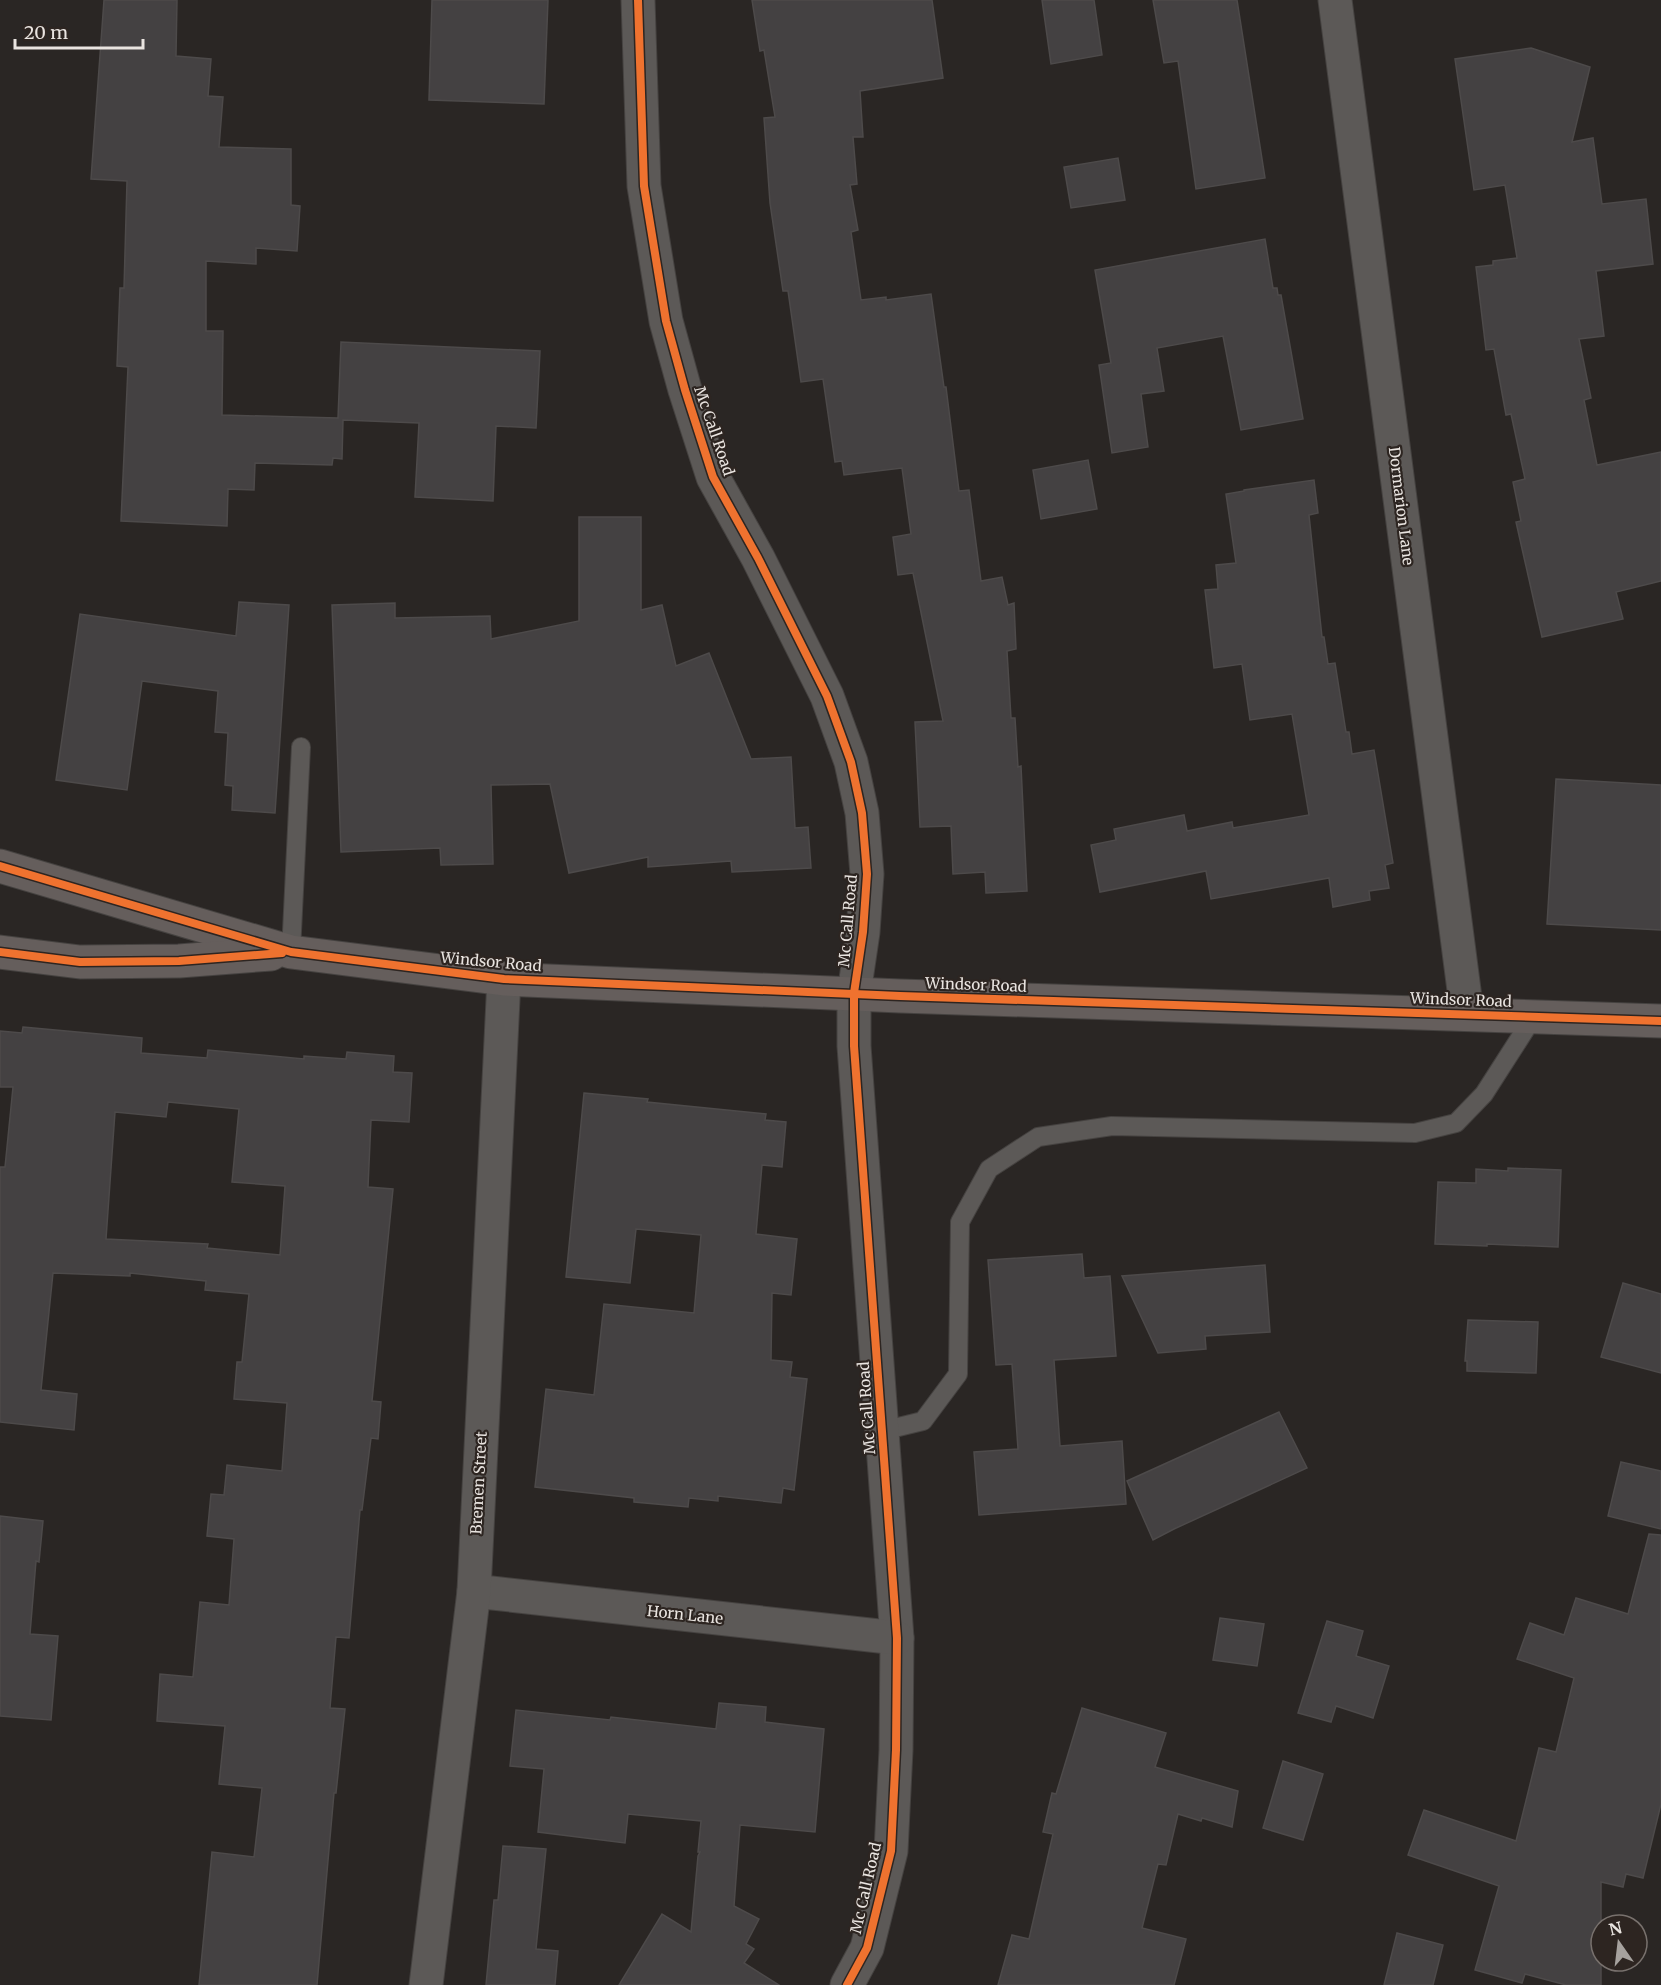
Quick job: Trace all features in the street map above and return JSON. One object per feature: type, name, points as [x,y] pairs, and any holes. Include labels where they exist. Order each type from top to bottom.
[{"type":"street","name":"Mc Call Road","points":[[638,0],[644,186],[666,321],[685,390],[713,477],[758,558],[827,696],[851,762],[862,813],[867,874],[863,932],[854,993],[854,1046],[897,1638],[896,1750],[891,1851],[867,1948],[847,1985]]},
{"type":"street","name":"Dormarion Lane","points":[[1335,0],[1467,1013]]},
{"type":"street","name":"Windsor Road","points":[[0,866],[291,952],[504,979],[1661,1021]]},
{"type":"street","name":"Windsor Road","points":[[0,952],[91,962],[179,961],[291,952]]},
{"type":"street","name":"Bremen Street","points":[[426,1985],[474,1591],[504,979]]},
{"type":"street","name":"Horn Lane","points":[[474,1591],[897,1638]]},
{"type":"lane","points":[[291,952],[301,747]]},
{"type":"lane","points":[[882,1431],[923,1421],[958,1374],[960,1222],[989,1169],[1038,1137],[1112,1126],[1415,1133],[1456,1123],[1484,1095],[1534,1016]]},
{"type":"building","points":[[104,0],[177,0],[176,56],[211,59],[208,96],[223,97],[219,147],[291,149],[291,205],[300,206],[297,251],[256,248],[256,264],[206,261],[206,331],[223,331],[222,415],[338,418],[341,342],[540,351],[536,428],[496,426],[493,501],[415,497],[419,423],[343,420],[342,459],[333,458],[332,465],[255,463],[254,490],[228,489],[227,526],[121,521],[128,367],[117,366],[120,288],[124,288],[127,181],[91,179]]},
{"type":"building","points":[[432,0],[548,0],[544,104],[429,100]]},
{"type":"building","points":[[752,0],[932,0],[943,78],[860,91],[863,137],[853,137],[857,184],[850,185],[858,230],[851,232],[861,300],[886,297],[886,300],[931,294],[959,491],[969,490],[981,581],[1002,577],[1008,605],[1014,603],[1016,649],[1007,651],[1011,718],[1015,718],[1018,767],[1021,766],[1027,891],[986,893],[985,872],[953,874],[951,826],[920,827],[915,722],[943,721],[913,573],[898,575],[893,537],[911,534],[902,468],[844,475],[842,461],[835,462],[823,379],[801,382],[788,291],[783,291],[770,203],[764,118],[775,117],[764,50],[760,51]]},
{"type":"building","points":[[1042,0],[1094,0],[1102,55],[1051,64]]},
{"type":"building","points":[[1153,0],[1237,0],[1265,178],[1196,189],[1178,61],[1164,63]]},
{"type":"building","points":[[1531,48],[1590,67],[1572,142],[1593,138],[1602,204],[1646,199],[1653,264],[1596,271],[1604,336],[1579,339],[1591,398],[1584,400],[1597,465],[1661,452],[1661,581],[1616,592],[1623,619],[1542,637],[1516,522],[1521,521],[1513,482],[1525,479],[1511,414],[1506,415],[1494,349],[1486,350],[1476,267],[1493,265],[1493,261],[1517,258],[1505,185],[1474,190],[1455,59]]},
{"type":"building","points":[[1118,158],[1125,200],[1071,208],[1064,167]]},
{"type":"building","points":[[1265,239],[1273,288],[1277,288],[1278,295],[1281,295],[1303,419],[1241,430],[1223,336],[1157,348],[1164,391],[1141,394],[1148,447],[1112,453],[1099,365],[1111,363],[1095,270]]},
{"type":"building","points":[[1088,460],[1097,509],[1041,519],[1033,470]]},
{"type":"building","points":[[1314,480],[1318,513],[1309,515],[1322,637],[1324,637],[1328,664],[1335,663],[1346,732],[1349,732],[1352,754],[1374,750],[1393,863],[1385,865],[1389,888],[1369,891],[1370,900],[1333,907],[1329,878],[1211,899],[1206,871],[1100,892],[1091,845],[1116,840],[1114,829],[1184,815],[1187,831],[1232,822],[1233,828],[1309,815],[1292,714],[1250,720],[1242,664],[1214,668],[1205,590],[1218,589],[1216,565],[1236,563],[1226,494]]},
{"type":"building","points":[[579,517],[641,517],[641,610],[662,605],[676,666],[709,653],[751,759],[791,757],[795,828],[808,827],[811,868],[732,872],[731,861],[648,867],[648,857],[569,873],[550,784],[491,785],[493,864],[441,865],[440,848],[341,852],[332,605],[395,603],[395,618],[490,616],[491,639],[579,621]]},
{"type":"building","points":[[239,602],[289,605],[275,813],[232,810],[233,786],[225,785],[228,733],[215,732],[218,691],[142,681],[127,790],[56,780],[80,614],[236,636]]},
{"type":"building","points":[[1556,779],[1661,785],[1661,930],[1547,924]]},
{"type":"building","points":[[23,1027],[142,1038],[141,1053],[207,1058],[208,1050],[304,1059],[304,1056],[346,1059],[347,1052],[394,1056],[393,1072],[412,1073],[409,1122],[371,1120],[368,1187],[393,1189],[372,1401],[381,1402],[378,1439],[371,1438],[362,1510],[360,1510],[349,1638],[336,1637],[330,1708],[345,1709],[336,1793],[334,1793],[317,1985],[199,1985],[212,1852],[254,1857],[262,1788],[219,1784],[225,1726],[157,1721],[160,1674],[193,1677],[200,1602],[229,1605],[234,1539],[207,1536],[211,1494],[224,1495],[227,1465],[282,1471],[287,1403],[234,1399],[237,1362],[242,1362],[249,1294],[205,1290],[206,1281],[130,1273],[130,1276],[53,1273],[41,1390],[77,1394],[74,1430],[0,1422],[0,1167],[5,1167],[13,1087],[0,1087],[0,1031],[22,1033]],"holes":[[[168,1102],[239,1109],[232,1182],[285,1186],[280,1255],[207,1248],[208,1244],[106,1239],[115,1112],[166,1117]]]},
{"type":"building","points":[[584,1093],[766,1114],[765,1120],[786,1122],[782,1167],[762,1165],[756,1234],[797,1239],[791,1295],[772,1293],[771,1360],[792,1362],[790,1377],[807,1379],[794,1490],[783,1488],[781,1503],[718,1496],[718,1501],[689,1498],[688,1507],[634,1502],[634,1498],[535,1487],[546,1389],[594,1395],[604,1304],[694,1313],[701,1235],[636,1229],[630,1283],[566,1277]]},
{"type":"building","points":[[1508,1168],[1561,1170],[1558,1247],[1435,1244],[1438,1182],[1476,1183],[1476,1169],[1508,1171]]},
{"type":"building","points":[[1082,1254],[1084,1278],[1110,1276],[1116,1356],[1054,1360],[1060,1446],[1122,1441],[1126,1504],[979,1515],[974,1452],[1018,1449],[1012,1364],[996,1365],[988,1260]]},
{"type":"building","points":[[1265,1265],[1270,1332],[1205,1336],[1206,1349],[1158,1353],[1122,1276]]},
{"type":"building","points":[[1623,1283],[1661,1294],[1661,1373],[1601,1357]]},
{"type":"building","points":[[1468,1320],[1538,1322],[1536,1373],[1467,1371],[1467,1361],[1465,1361]]},
{"type":"building","points":[[1279,1412],[1307,1468],[1153,1540],[1127,1481]]},
{"type":"building","points":[[1621,1462],[1661,1471],[1661,1529],[1608,1516]]},
{"type":"building","points":[[0,1516],[43,1521],[39,1562],[36,1561],[30,1634],[58,1636],[51,1720],[0,1716]]},
{"type":"building","points":[[1649,1534],[1661,1535],[1661,1804],[1643,1878],[1626,1874],[1623,1887],[1601,1882],[1601,1913],[1589,1913],[1589,1973],[1601,1973],[1601,1985],[1566,1985],[1525,1974],[1522,1983],[1475,1970],[1499,1886],[1408,1855],[1424,1810],[1516,1841],[1539,1748],[1556,1752],[1574,1678],[1517,1659],[1530,1623],[1564,1635],[1576,1598],[1628,1614]]},
{"type":"building","points":[[1220,1618],[1264,1624],[1257,1666],[1213,1660]]},
{"type":"building","points":[[1327,1621],[1363,1631],[1356,1656],[1389,1666],[1373,1718],[1336,1706],[1331,1722],[1298,1713]]},
{"type":"building","points":[[719,1703],[766,1707],[765,1722],[824,1729],[815,1832],[740,1825],[734,1906],[759,1919],[746,1944],[754,1949],[744,1963],[779,1985],[619,1985],[662,1914],[691,1932],[701,1821],[628,1814],[625,1843],[538,1832],[544,1769],[510,1766],[516,1710],[610,1720],[611,1717],[716,1729]]},
{"type":"building","points":[[1082,1708],[1166,1733],[1155,1767],[1238,1791],[1232,1827],[1178,1814],[1166,1865],[1158,1864],[1142,1928],[1186,1939],[1174,1985],[998,1985],[1012,1935],[1029,1939],[1053,1834],[1043,1832],[1052,1793],[1056,1794]]},
{"type":"building","points":[[1283,1761],[1323,1774],[1303,1840],[1263,1828]]},
{"type":"building","points":[[503,1846],[546,1849],[536,1949],[558,1951],[555,1985],[486,1985],[494,1900],[498,1900]]},
{"type":"building","points":[[1397,1933],[1443,1945],[1433,1985],[1384,1985]]},
{"type":"cycle path","points":[[638,0],[644,186],[666,321],[685,390],[713,477],[758,558],[827,696],[851,762],[862,813],[867,874],[863,932],[854,993],[854,1046],[897,1638],[896,1750],[891,1851],[867,1948],[847,1985]]},
{"type":"cycle path","points":[[0,866],[291,952],[504,979],[900,996],[1661,1021]]},
{"type":"cycle path","points":[[0,952],[80,962],[179,961],[282,953]]}]
